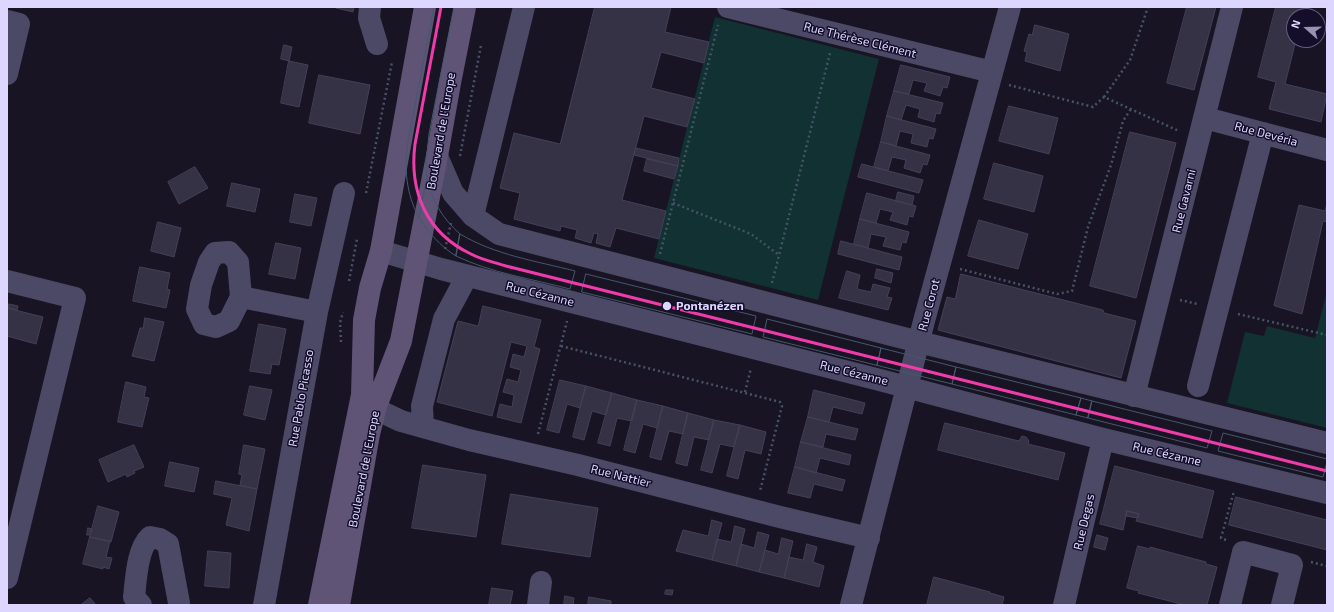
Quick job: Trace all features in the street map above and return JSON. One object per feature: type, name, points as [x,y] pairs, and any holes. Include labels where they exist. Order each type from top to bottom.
[{"type":"main road","name":"Boulevard de l'Europe","points":[[319,605],[362,395],[364,320],[370,288],[381,251],[425,7]]},
{"type":"main road","name":"Boulevard de l'Europe","points":[[338,605],[369,434],[376,406],[400,341],[465,7]]},
{"type":"street","points":[[370,7],[369,18],[377,44]]},
{"type":"street","points":[[473,216],[524,7]]},
{"type":"street","name":"Rue Corot","points":[[851,605],[919,342],[1010,7]]},
{"type":"street","name":"Rue Gavarni","points":[[1134,396],[1232,7]]},
{"type":"street","name":"Rue Thérèse Clément","points":[[723,14],[835,33],[991,76]]},
{"type":"street","points":[[7,21],[20,24],[7,74]]},
{"type":"street","name":"Rue Devéria","points":[[1205,118],[1327,150]]},
{"type":"street","points":[[1198,386],[1263,133]]},
{"type":"street","points":[[437,156],[454,193],[473,216],[499,234],[919,342],[1327,443]]},
{"type":"street","name":"Rue Pablo Picasso","points":[[264,605],[317,312],[344,193]]},
{"type":"street","name":"Rue Cézanne","points":[[381,251],[467,276],[908,387],[1103,439],[1327,493]]},
{"type":"street","points":[[423,427],[422,406],[444,319],[467,276]]},
{"type":"street","points":[[7,281],[75,298],[7,578]]},
{"type":"street","points":[[241,297],[317,312]]},
{"type":"street","name":"Rue Nattier","points":[[376,406],[384,413],[401,421],[469,440],[869,538]]},
{"type":"street","name":"Rue Degas","points":[[1064,605],[1103,439]]},
{"type":"street","points":[[141,605],[134,597],[137,571],[145,542],[150,537],[160,538],[168,544],[179,604]]},
{"type":"street","points":[[1230,605],[1243,552],[1292,565],[1282,605]]},
{"type":"street","points":[[538,605],[541,582]]},
{"type":"path","points":[[991,76],[1093,107],[1104,98],[1130,60],[1148,7]]},
{"type":"path","points":[[654,274],[723,14]]},
{"type":"path","points":[[767,303],[835,33]]},
{"type":"path","points":[[459,162],[482,38]]},
{"type":"path","points":[[1104,98],[1199,141]]},
{"type":"path","points":[[940,264],[1057,294],[1072,291],[1088,227],[1111,165],[1123,121],[1130,110]]},
{"type":"path","points":[[441,269],[451,226],[454,193]]},
{"type":"path","points":[[673,202],[751,234],[780,254]]},
{"type":"path","points":[[1160,295],[1327,334]]},
{"type":"path","points":[[538,435],[566,326]]},
{"type":"path","points":[[560,346],[780,402],[782,406],[755,511]]},
{"type":"path","points":[[745,392],[752,366]]},
{"type":"path","points":[[1239,471],[1221,538],[1246,545],[1243,552]]},
{"type":"green space","points":[[715,17],[879,59],[818,300],[654,258]]},
{"type":"green space","points":[[1327,291],[1327,428],[1227,403],[1245,332],[1264,336],[1267,326],[1315,338]]},
{"type":"building","points":[[336,7],[354,7],[353,12]]},
{"type":"building","points":[[595,7],[671,7],[665,32],[709,42],[704,63],[661,52],[651,88],[695,99],[687,127],[644,116],[622,200],[666,211],[659,239],[616,228],[610,247],[596,243],[598,234],[594,233],[591,243],[575,238],[577,230],[561,226],[560,231],[514,219],[520,193],[500,188],[514,133],[560,144]]},
{"type":"building","points":[[1187,7],[1216,7],[1194,90],[1167,83]]},
{"type":"building","points":[[1276,7],[1304,7],[1286,8],[1286,48],[1294,48],[1285,84],[1327,94],[1321,122],[1269,109],[1276,82],[1258,77]]},
{"type":"building","points":[[1035,25],[1069,34],[1060,71],[1025,61],[1027,52],[1024,51],[1029,34],[1032,35]]},
{"type":"building","points":[[284,45],[292,47],[289,61],[281,59]]},
{"type":"building","points":[[289,61],[308,65],[299,107],[281,103]]},
{"type":"building","points":[[901,65],[950,77],[947,88],[943,87],[940,96],[924,91],[927,83],[913,80],[909,94],[894,91]]},
{"type":"building","points":[[319,75],[370,85],[360,134],[309,123]]},
{"type":"building","points":[[894,91],[943,103],[940,114],[936,113],[934,122],[918,117],[920,109],[906,105],[901,120],[887,116]]},
{"type":"building","points":[[1009,106],[1058,118],[1049,154],[999,141]]},
{"type":"building","points":[[887,116],[936,129],[933,139],[929,138],[927,147],[911,143],[913,134],[900,131],[896,146],[881,142]]},
{"type":"building","points":[[1130,132],[1176,143],[1136,298],[1090,286]]},
{"type":"building","points":[[881,142],[930,155],[927,165],[923,164],[920,173],[904,168],[906,160],[892,157],[888,171],[874,167]]},
{"type":"building","points":[[636,148],[679,158],[678,166],[634,155]]},
{"type":"building","points":[[647,159],[678,166],[674,179],[644,171]]},
{"type":"building","points":[[994,163],[1043,176],[1034,212],[984,199]]},
{"type":"building","points":[[862,164],[923,180],[919,193],[858,177]]},
{"type":"building","points":[[195,167],[208,188],[179,204],[168,182]]},
{"type":"building","points":[[232,183],[260,189],[255,212],[227,206]]},
{"type":"building","points":[[898,192],[914,196],[912,205],[896,201]]},
{"type":"building","points":[[867,193],[916,206],[913,217],[909,216],[907,225],[890,220],[893,212],[880,209],[876,223],[860,219]]},
{"type":"building","points":[[295,194],[317,198],[311,226],[290,222]]},
{"type":"building","points":[[1327,203],[1327,222],[1323,221],[1302,314],[1275,306],[1274,305],[1299,205],[1325,211]]},
{"type":"building","points":[[860,219],[909,232],[906,243],[902,242],[900,250],[883,246],[886,237],[871,234],[868,248],[854,244]]},
{"type":"building","points":[[979,220],[1028,234],[1018,269],[968,256]]},
{"type":"building","points":[[158,222],[181,228],[174,257],[151,251]]},
{"type":"building","points":[[841,241],[902,257],[899,270],[838,254]]},
{"type":"building","points":[[276,243],[301,248],[295,279],[269,274]]},
{"type":"building","points":[[140,267],[170,273],[167,289],[170,290],[166,308],[133,301]]},
{"type":"building","points":[[877,269],[893,273],[891,283],[875,278]]},
{"type":"building","points":[[847,271],[860,275],[857,289],[871,292],[873,284],[890,288],[887,297],[892,298],[888,310],[839,298]]},
{"type":"building","points":[[961,274],[1103,310],[1104,313],[1136,321],[1121,378],[938,330],[947,297],[955,299]]},
{"type":"building","points":[[9,304],[18,306],[17,310],[9,308]]},
{"type":"building","points":[[483,306],[541,320],[534,347],[540,349],[521,423],[497,417],[500,404],[512,407],[514,395],[503,392],[507,379],[518,382],[521,370],[510,367],[513,354],[524,357],[527,346],[511,342],[492,416],[437,402],[458,321],[478,326]]},
{"type":"building","points":[[7,308],[43,317],[36,344],[7,336]]},
{"type":"building","points":[[145,318],[164,322],[154,361],[132,356],[140,328],[143,328]]},
{"type":"building","points":[[259,324],[286,329],[279,365],[272,364],[270,374],[250,371]]},
{"type":"building","points":[[560,380],[586,386],[580,408],[567,404],[559,433],[547,430]]},
{"type":"building","points":[[126,382],[146,387],[144,397],[149,398],[142,427],[118,422]]},
{"type":"building","points":[[250,386],[272,390],[265,420],[244,415]]},
{"type":"building","points":[[586,386],[612,393],[606,415],[592,411],[584,440],[573,437]]},
{"type":"building","points":[[814,390],[865,403],[862,414],[833,407],[829,422],[808,417]]},
{"type":"building","points":[[612,393],[637,400],[632,421],[617,418],[610,446],[598,443]]},
{"type":"building","points":[[637,400],[663,406],[657,428],[643,424],[635,453],[624,450]]},
{"type":"building","points":[[663,406],[688,413],[683,434],[669,431],[661,460],[650,457]]},
{"type":"building","points":[[688,413],[714,420],[709,440],[694,437],[687,466],[676,463]]},
{"type":"building","points":[[808,417],[858,429],[855,440],[826,434],[823,447],[801,442]]},
{"type":"building","points":[[714,420],[740,425],[734,447],[720,444],[712,473],[701,470]]},
{"type":"building","points":[[945,423],[1019,441],[1022,436],[1026,437],[1029,441],[1028,444],[1065,453],[1058,480],[938,450]]},
{"type":"building","points":[[740,425],[766,432],[761,454],[745,450],[738,479],[727,476]]},
{"type":"building","points":[[801,442],[851,455],[849,465],[820,458],[816,473],[795,467]]},
{"type":"building","points":[[134,445],[144,467],[134,471],[135,473],[127,477],[126,474],[108,482],[99,460]]},
{"type":"building","points":[[244,445],[265,449],[257,489],[240,485],[242,475],[239,474]]},
{"type":"building","points":[[170,462],[199,468],[194,492],[165,486]]},
{"type":"building","points":[[423,465],[486,475],[476,537],[412,528]]},
{"type":"building","points":[[1115,466],[1214,491],[1202,538],[1136,521],[1139,514],[1127,511],[1123,530],[1100,524]]},
{"type":"building","points":[[795,467],[845,480],[842,491],[814,484],[810,498],[788,493]]},
{"type":"building","points":[[216,481],[257,489],[249,531],[226,525],[232,498],[214,494]]},
{"type":"building","points":[[511,494],[598,508],[590,557],[502,544]]},
{"type":"building","points":[[1236,497],[1327,520],[1327,550],[1229,525]]},
{"type":"building","points":[[98,506],[119,512],[111,542],[90,537]]},
{"type":"building","points":[[1127,511],[1139,514],[1137,518],[1126,516]]},
{"type":"building","points":[[712,520],[722,523],[712,560],[676,551],[683,530],[708,536]]},
{"type":"building","points":[[735,526],[745,529],[736,566],[712,560],[717,539],[731,542]]},
{"type":"building","points":[[88,528],[92,529],[90,535],[87,535]]},
{"type":"building","points":[[758,532],[769,535],[759,572],[736,566],[741,544],[754,548]]},
{"type":"building","points":[[1097,535],[1108,538],[1105,550],[1094,547]]},
{"type":"building","points":[[90,537],[110,541],[106,557],[112,558],[109,569],[83,564]]},
{"type":"building","points":[[782,538],[793,541],[784,578],[759,572],[765,550],[778,554]]},
{"type":"building","points":[[807,544],[817,547],[813,562],[824,566],[819,587],[784,578],[789,557],[803,560]]},
{"type":"building","points":[[1138,546],[1150,549],[1150,547],[1206,562],[1206,564],[1217,567],[1207,605],[1185,605],[1138,593],[1139,591],[1127,588]]},
{"type":"building","points":[[208,551],[231,553],[229,588],[205,586]]},
{"type":"building","points":[[934,577],[1004,597],[1002,605],[927,605]]},
{"type":"building","points":[[492,588],[513,591],[510,605],[489,605]]},
{"type":"building","points":[[666,590],[673,590],[672,595],[665,594]]},
{"type":"building","points":[[565,596],[574,598],[573,605],[564,605]]},
{"type":"building","points":[[589,597],[611,601],[611,605],[588,605]]},
{"type":"building","points":[[90,598],[96,605],[81,605]]},
{"type":"tram line","points":[[434,7],[408,141],[406,161],[407,181],[411,199],[419,218],[427,177],[426,164],[429,134],[454,7]]},
{"type":"tram line","points":[[427,177],[432,194],[443,215],[460,234],[456,256],[435,239],[419,218],[427,177]]},
{"type":"tram line","points":[[460,234],[501,252],[575,271],[570,289],[483,267],[456,256],[460,234]]},
{"type":"tram line","points":[[586,274],[756,316],[752,334],[582,292],[586,274]]},
{"type":"tram line","points":[[877,365],[881,348],[767,319],[763,337],[952,384],[956,367],[881,348],[877,365]]},
{"type":"tram line","points":[[1076,415],[1081,398],[956,367],[952,384],[1088,418],[1092,401],[1081,398],[1076,415]]},
{"type":"tram line","points":[[1092,401],[1212,431],[1207,448],[1088,418],[1092,401]]},
{"type":"tram line","points":[[1327,459],[1223,433],[1218,451],[1323,477],[1327,462]]},
{"type":"transit line","points":[[441,7],[415,144],[415,178],[418,194],[424,209],[432,222],[442,235],[455,245],[471,254],[506,266],[1327,471]]},
{"type":"place","name":"Pontanézen","points":[[667,306]]}]
